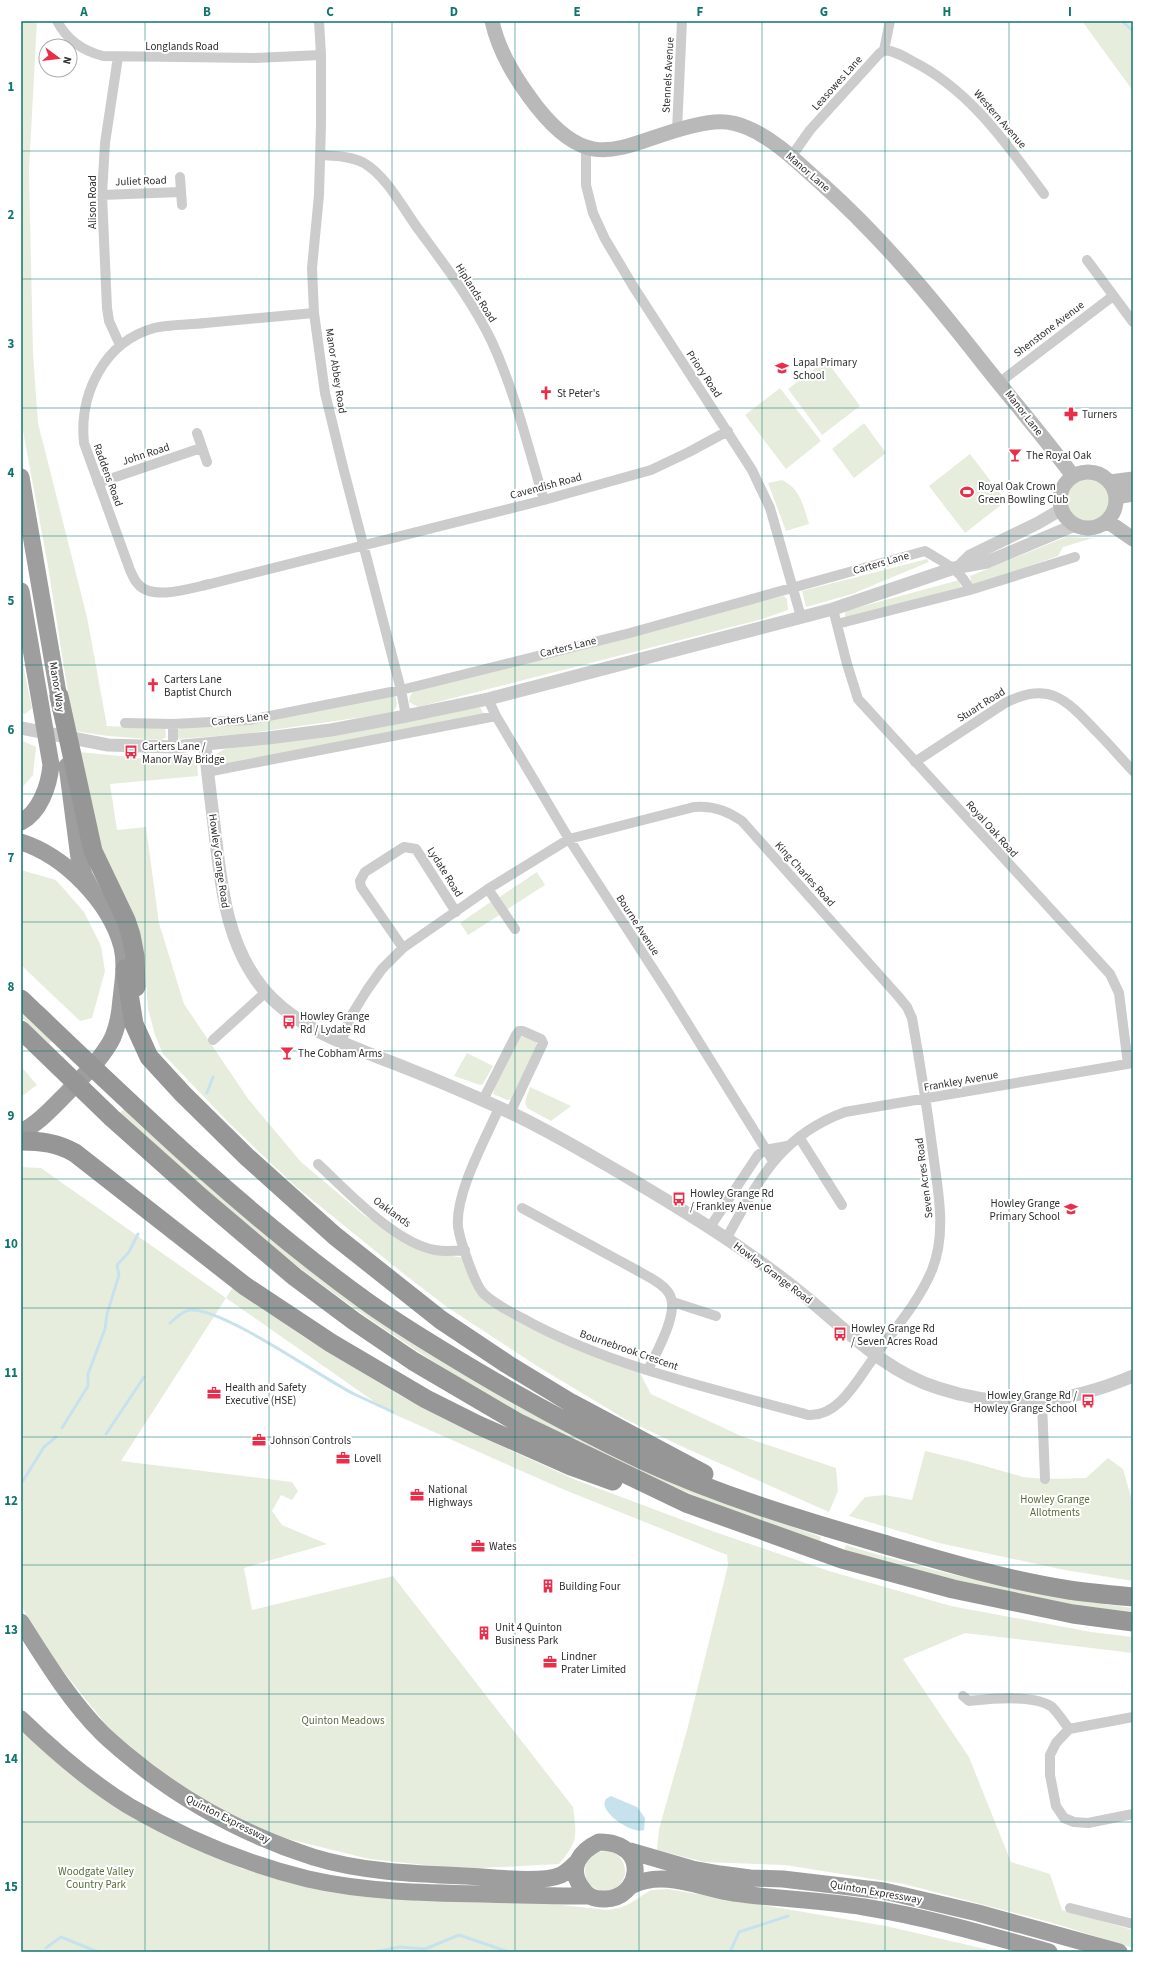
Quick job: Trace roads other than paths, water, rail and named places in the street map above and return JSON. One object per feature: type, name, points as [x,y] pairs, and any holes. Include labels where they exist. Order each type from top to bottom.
[{"type":"highway","name":"Manor Way","points":[[21,477],[59,696],[71,805],[79,858],[84,875],[95,896]]},
{"type":"highway","name":"Manor Way","points":[[21,591],[51,765],[50,777],[43,795],[36,808],[21,822]]},
{"type":"highway","points":[[59,696],[93,851],[126,920],[131,935],[135,956],[137,1013],[140,1036]]},
{"type":"highway","points":[[21,842],[35,846],[58,860],[95,896],[116,930],[122,948],[131,1014],[150,1057],[183,1094],[247,1157],[335,1236],[441,1320],[507,1364],[571,1403],[767,1508]]},
{"type":"highway","points":[[21,1132],[50,1109],[87,1072],[106,1049],[117,1026],[124,969]]},
{"type":"highway","points":[[21,999],[128,1102],[216,1183],[307,1257],[368,1303],[424,1340],[532,1405],[642,1460],[698,1483],[767,1508],[848,1534],[957,1565],[1067,1589],[1133,1597]]},
{"type":"highway","points":[[21,1030],[112,1118],[202,1199],[295,1277],[387,1343],[517,1422],[686,1503]]},
{"type":"highway","points":[[21,1141],[52,1143],[63,1146],[75,1153],[245,1286],[331,1343],[426,1399],[478,1425],[571,1466],[603,1478],[686,1503],[842,1559],[953,1589],[1073,1614],[1133,1622]]},
{"type":"highway","name":"Quinton Expressway","points":[[21,1622],[46,1661],[102,1734],[151,1774],[190,1802],[258,1837],[314,1857],[348,1864],[443,1875],[541,1879],[561,1875],[576,1863]]},
{"type":"highway","points":[[21,1719],[77,1769],[129,1806],[180,1832],[248,1861],[308,1879],[384,1890],[444,1893],[588,1896],[597,1899],[610,1900],[622,1894],[631,1886],[635,1874],[634,1863],[630,1851],[613,1842],[599,1842],[583,1851],[576,1863],[576,1877],[588,1896]]},
{"type":"highway","name":"Quinton Expressway","points":[[630,1851],[692,1869],[720,1874],[750,1878],[783,1879],[884,1891],[978,1913],[1119,1952]]},
{"type":"highway","name":"Quinton Expressway","points":[[631,1886],[641,1881],[665,1878],[734,1893],[863,1907],[917,1917],[1049,1952]]},
{"type":"main road","name":"Manor Lane","points":[[492,21],[501,49],[518,79],[533,101],[559,131],[586,147],[601,150],[623,148],[677,130],[709,122],[734,122],[758,133],[791,157],[847,207],[892,252],[946,314],[1073,476]]},
{"type":"main road","points":[[1084,472],[1093,472],[1105,477],[1110,482],[1116,497],[1115,508],[1107,521],[1100,526],[1092,528],[1075,525],[1068,519],[1062,509],[1060,500],[1062,491],[1066,483],[1073,476],[1084,472]]},
{"type":"main road","points":[[1110,482],[1133,479]]},
{"type":"main road","points":[[1116,497],[1133,494]]},
{"type":"main road","points":[[1107,521],[1133,539]]},
{"type":"street","name":"Longlands Road","points":[[57,21],[66,34],[84,50],[104,56],[255,58],[322,55]]},
{"type":"street","name":"Manor Abbey Road","points":[[319,21],[322,55],[319,194],[312,268],[314,313],[325,393],[401,690],[406,716]]},
{"type":"street","name":"Stennels Avenue","points":[[677,130],[682,21]]},
{"type":"street","points":[[884,50],[890,21]]},
{"type":"street","name":"Leasowes Lane","points":[[791,157],[810,130],[884,50]]},
{"type":"street","name":"Western Avenue","points":[[884,50],[899,54],[923,66],[964,95],[1015,154],[1044,194]]},
{"type":"street","name":"Alison Road","points":[[118,57],[105,143],[102,195],[107,308],[109,321],[120,345]]},
{"type":"street","name":"Priory Road","points":[[586,147],[586,184],[593,213],[606,239],[668,342],[728,431],[752,470],[770,508],[801,617]]},
{"type":"street","name":"Hiplands Road","points":[[320,155],[343,156],[362,162],[371,168],[387,184],[456,282],[492,342],[508,382],[544,500]]},
{"type":"street","name":"Juliet Road","points":[[180,177],[182,206]]},
{"type":"street","name":"Juliet Road","points":[[102,195],[180,192]]},
{"type":"street","points":[[1087,260],[1133,322]]},
{"type":"street","name":"Shenstone Avenue","points":[[1000,382],[1114,296]]},
{"type":"street","name":"Raddens Road","points":[[314,313],[154,328],[120,345],[106,358],[90,390],[82,430],[84,443],[130,570],[138,584],[147,591],[172,593],[364,545]]},
{"type":"street","name":"Cavendish Road","points":[[364,545],[544,500],[651,470],[728,431]]},
{"type":"street","points":[[197,433],[206,462]]},
{"type":"street","name":"John Road","points":[[98,483],[201,448]]},
{"type":"street","name":"Carters Lane","points":[[956,568],[970,556],[1038,523],[1062,509]]},
{"type":"street","name":"Carters Lane","points":[[25,729],[108,745],[174,747],[331,730],[406,716],[488,699],[833,609],[956,568],[987,562],[1075,525]]},
{"type":"street","name":"Carters Lane","points":[[125,722],[173,724],[249,720],[401,690],[630,633],[925,551],[956,568]]},
{"type":"street","points":[[837,624],[970,590],[1070,555]]},
{"type":"street","points":[[956,568],[970,590]]},
{"type":"street","name":"Royal Oak Road","points":[[833,609],[847,664],[858,699],[1110,974],[1119,993],[1130,1063]]},
{"type":"street","name":"Stuart Road","points":[[915,762],[1017,696],[1036,692],[1057,696],[1074,707],[1133,771]]},
{"type":"street","name":"Bourne Avenue","points":[[488,699],[496,716],[569,839],[668,992],[773,1161]]},
{"type":"street","points":[[207,772],[496,716]]},
{"type":"street","points":[[173,724],[174,747]]},
{"type":"street","name":"Howley Grange Road","points":[[205,744],[222,895],[228,922],[243,959],[266,992],[302,1022],[341,1042],[483,1100],[592,1157],[726,1238],[796,1289],[875,1356],[909,1376],[941,1390],[980,1399],[1012,1402],[1042,1402],[1078,1396],[1133,1377]]},
{"type":"street","name":"King Charles Road","points":[[569,839],[694,807],[703,806],[717,808],[737,818],[907,1007],[912,1018],[926,1099]]},
{"type":"street","name":"Lydate Road","points":[[341,1042],[351,1016],[367,990],[382,969],[403,948],[488,889],[569,839]]},
{"type":"street","name":"Lydate Road","points":[[403,948],[361,887],[360,881],[365,872],[404,847],[416,849],[456,912]]},
{"type":"street","points":[[488,889],[515,930]]},
{"type":"street","points":[[213,1040],[266,992]]},
{"type":"street","points":[[483,1100],[519,1031],[523,1031],[541,1039],[543,1043],[504,1110]]},
{"type":"street","name":"Frankley Avenue","points":[[726,1238],[773,1161],[787,1146],[828,1118],[844,1112],[1130,1063]]},
{"type":"street","name":"Seven Acres Road","points":[[875,1356],[923,1288],[932,1268],[939,1243],[941,1219],[926,1099]]},
{"type":"street","name":"Bournebrook Crescent","points":[[504,1110],[466,1185],[459,1205],[458,1226],[478,1286],[483,1293],[500,1306],[578,1346],[648,1370],[808,1415],[817,1416],[836,1406],[855,1385],[875,1356]]},
{"type":"street","points":[[799,1137],[842,1205]]},
{"type":"street","name":"Frankley Avenue","points":[[765,1150],[787,1146]]},
{"type":"street","points":[[710,1227],[758,1155],[765,1150]]},
{"type":"street","name":"Oaklands","points":[[318,1164],[372,1215],[421,1247],[436,1251],[465,1250]]},
{"type":"street","points":[[522,1208],[656,1282],[668,1292],[673,1302],[664,1336],[648,1370]]},
{"type":"street","points":[[673,1302],[716,1316]]},
{"type":"street","points":[[1042,1402],[1046,1479]]},
{"type":"street","points":[[963,1696],[969,1701],[1001,1697],[1037,1702],[1051,1707],[1069,1729]]},
{"type":"street","points":[[1133,1717],[1069,1729],[1056,1742],[1050,1755],[1050,1775],[1056,1806],[1064,1818],[1074,1822],[1088,1822],[1133,1814]]},
{"type":"street","points":[[1070,1908],[1133,1924]]},
{"type":"water","points":[[611,1796],[637,1807],[645,1818],[644,1830],[638,1831],[614,1819],[605,1806],[605,1800]]},
{"type":"waterway","points":[[1122,21],[1133,31]]},
{"type":"waterway","points":[[207,1093],[213,1077]]},
{"type":"waterway","points":[[62,1428],[88,1386],[88,1374],[105,1329],[107,1314],[119,1275],[117,1265],[129,1252],[138,1234]]},
{"type":"waterway","points":[[170,1323],[182,1313],[190,1310],[205,1312],[224,1319],[271,1344],[354,1394],[393,1412]]},
{"type":"waterway","points":[[106,1434],[144,1377]]},
{"type":"waterway","points":[[21,1484],[44,1447],[56,1437]]},
{"type":"waterway","points":[[730,1952],[739,1932],[788,1916]]},
{"type":"waterway","points":[[373,1952],[400,1947],[425,1949],[459,1935],[509,1952]]},
{"type":"waterway","points":[[46,1948],[61,1937],[98,1952]]},
{"type":"place","name":"Lapal Primary School","points":[[782,368]]},
{"type":"place","name":"St Peter's","points":[[546,393]]},
{"type":"place","name":"Turners","points":[[1071,414]]},
{"type":"place","name":"The Royal Oak","points":[[1015,455]]},
{"type":"place","name":"Royal Oak Crown Green Bowling Club","points":[[967,492]]},
{"type":"place","name":"Carters Lane Baptist Church","points":[[153,685]]},
{"type":"place","name":"Carters Lane / Manor Way Bridge","points":[[131,752]]},
{"type":"place","name":"Howley Grange Rd / Lydate Rd","points":[[289,1022]]},
{"type":"place","name":"The Cobham Arms","points":[[287,1053]]},
{"type":"place","name":"Howley Grange Rd / Frankley Avenue","points":[[679,1199]]},
{"type":"place","name":"Howley Grange Primary School","points":[[1071,1209]]},
{"type":"place","name":"Howley Grange Rd / Seven Acres Road","points":[[840,1334]]},
{"type":"place","name":"Health and Safety Executive (HSE)","points":[[214,1393]]},
{"type":"place","name":"Howley Grange Rd / Howley Grange School","points":[[1088,1401]]},
{"type":"place","name":"Johnson Controls","points":[[259,1440]]},
{"type":"place","name":"Lovell","points":[[343,1458]]},
{"type":"place","name":"National Highways","points":[[417,1495]]},
{"type":"place","name":"Wates","points":[[478,1546]]},
{"type":"place","name":"Building Four","points":[[548,1586]]},
{"type":"place","name":"Unit 4 Quinton Business Park","points":[[484,1633]]},
{"type":"place","name":"Lindner Prater Limited","points":[[550,1662]]},
{"type":"park label","name":"Howley Grange Allotments","points":[[1055,1505]]},
{"type":"park label","name":"Quinton Meadows","points":[[343,1720]]},
{"type":"park label","name":"Woodgate Valley Country Park","points":[[96,1877]]}]
